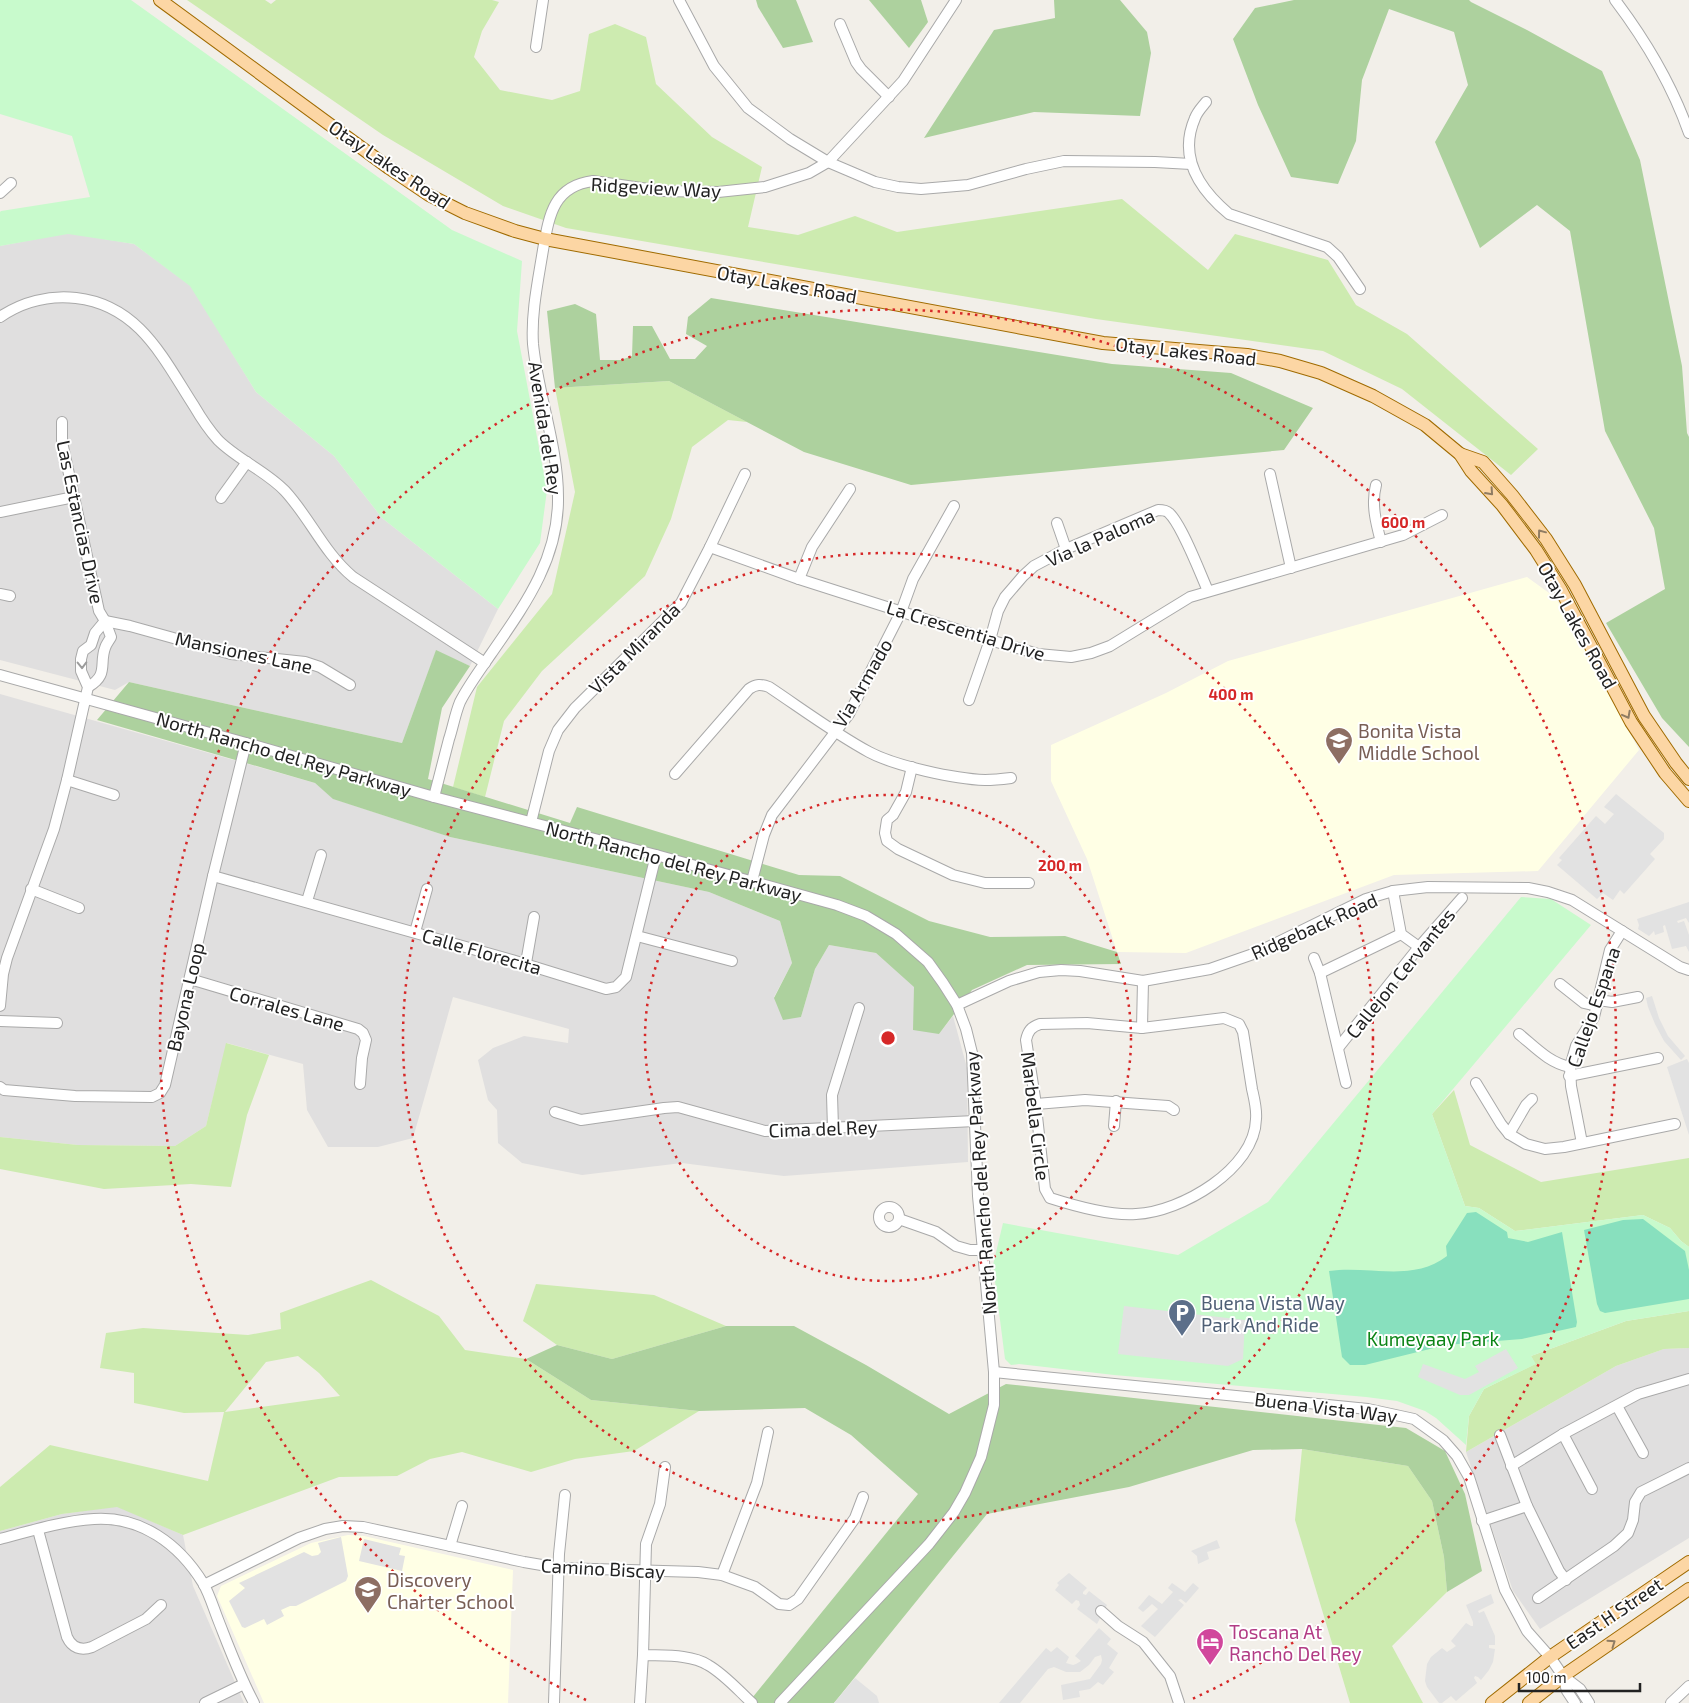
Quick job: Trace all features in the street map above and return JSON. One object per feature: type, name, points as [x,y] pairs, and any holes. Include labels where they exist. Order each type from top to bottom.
[{"type":"main road","name":"Otay Lakes Road","points":[[160,0],[389,168],[429,195],[515,232],[1103,343],[1247,355],[1280,361],[1321,373],[1374,396],[1425,424],[1460,454],[1472,472],[1502,505],[1536,550],[1561,590],[1631,722],[1666,773],[1689,802]]},
{"type":"main road","name":"Otay Lakes Road","points":[[1460,454],[1483,462],[1512,495],[1546,539],[1575,585],[1644,716],[1689,779]]},
{"type":"main road","name":"East H Street","points":[[1492,1703],[1550,1657],[1689,1562]]},
{"type":"main road","name":"East H Street","points":[[1529,1703],[1563,1676],[1689,1589]]},
{"type":"street","points":[[536,48],[543,0]]},
{"type":"street","points":[[679,0],[714,66],[748,108],[790,139],[828,162],[875,182],[921,189],[968,185],[1064,161],[1191,164]]},
{"type":"street","name":"Ridgeview Way","points":[[545,239],[548,223],[556,202],[565,191],[584,182],[602,181],[662,191],[718,192],[752,190],[778,184],[809,173],[828,162],[903,81],[956,0]]},
{"type":"street","points":[[1615,0],[1645,41],[1662,71],[1680,108],[1689,133]]},
{"type":"street","points":[[840,24],[856,62],[889,97]]},
{"type":"street","points":[[1206,102],[1195,116],[1189,136],[1189,158],[1194,174],[1216,203],[1229,214],[1327,248],[1338,257],[1360,288]]},
{"type":"street","points":[[0,192],[11,183]]},
{"type":"street","name":"Avenida del Rey","points":[[434,797],[460,703],[516,619],[540,579],[550,553],[557,518],[557,477],[537,369],[533,334],[534,310],[545,239]]},
{"type":"street","points":[[0,317],[30,302],[47,298],[70,297],[102,304],[122,314],[146,334],[218,440],[284,490],[340,566],[353,577],[485,663]]},
{"type":"street","name":"Las Estancias Drive","points":[[62,422],[62,442],[99,611],[111,637],[104,649],[101,673],[95,683],[88,687]]},
{"type":"street","points":[[221,498],[247,462]]},
{"type":"street","name":"Vista Miranda","points":[[531,822],[549,751],[558,730],[575,708],[681,603],[745,474]]},
{"type":"street","points":[[1270,474],[1291,568]]},
{"type":"street","points":[[1376,485],[1373,497],[1381,542]]},
{"type":"street","points":[[799,579],[812,547],[850,489]]},
{"type":"street","points":[[0,512],[74,497]]},
{"type":"street","name":"Via Armado","points":[[752,881],[764,835],[772,815],[849,714],[866,684],[901,612],[913,579],[954,506]]},
{"type":"street","name":"Via la Paloma","points":[[969,700],[1004,597],[1022,576],[1034,566],[1066,549],[1158,510],[1164,510],[1169,513],[1178,525],[1208,591]]},
{"type":"street","name":"La Crescentia Drive","points":[[710,547],[799,579],[990,640],[1049,656],[1081,656],[1110,646],[1190,597],[1409,533],[1442,515]]},
{"type":"street","points":[[1057,523],[1066,549]]},
{"type":"street","name":"Las Estancias Drive","points":[[85,698],[88,687],[81,671],[80,659],[83,651],[91,645],[95,633],[105,621]]},
{"type":"street","name":"Mansiones Lane","points":[[105,621],[231,654],[305,662],[320,667],[350,686]]},
{"type":"street","points":[[91,645],[104,649]]},
{"type":"street","name":"North Rancho del Rey Parkway","points":[[0,676],[85,698],[434,797],[837,905],[866,916],[896,934],[928,962],[957,1005],[972,1052],[978,1194],[994,1372],[994,1405],[980,1457],[965,1493],[954,1512],[929,1544],[780,1703]]},
{"type":"street","points":[[675,774],[749,689],[755,685],[763,685],[770,687],[835,732],[884,758],[912,767],[969,779],[1012,778]]},
{"type":"street","points":[[0,1006],[6,958],[54,829],[85,698]]},
{"type":"street","name":"Bayona Loop","points":[[0,1088],[4,1090],[75,1096],[152,1098],[160,1093],[165,1085],[246,743]]},
{"type":"street","points":[[912,767],[906,792],[893,815],[887,820],[885,833],[887,842],[953,875],[985,883],[1029,883]]},
{"type":"street","points":[[67,780],[114,794]]},
{"type":"street","points":[[307,901],[321,855]]},
{"type":"street","name":"Calle Florecita","points":[[213,876],[526,963],[606,989],[620,984],[626,977],[656,855]]},
{"type":"street","name":"Ridgeback Road","points":[[957,1005],[1009,981],[1028,974],[1050,970],[1080,971],[1143,981],[1210,969],[1256,953],[1366,900],[1393,891],[1428,887],[1528,888],[1548,892],[1572,900],[1680,967],[1689,970]]},
{"type":"street","points":[[31,889],[79,908]]},
{"type":"street","points":[[415,932],[427,890]]},
{"type":"street","points":[[1393,891],[1401,934],[1419,947]]},
{"type":"street","name":"Callejon Cervantes","points":[[1338,1048],[1419,947],[1462,898]]},
{"type":"street","points":[[526,963],[534,916]]},
{"type":"street","name":"Callejo Espana","points":[[1582,1143],[1570,1072],[1576,1046],[1594,1017],[1610,950],[1622,931]]},
{"type":"street","points":[[1320,973],[1401,934]]},
{"type":"street","points":[[637,936],[732,961]]},
{"type":"street","points":[[1314,958],[1320,973],[1346,1083]]},
{"type":"street","name":"Corrales Lane","points":[[190,980],[358,1029],[363,1033],[366,1040],[362,1058],[360,1084]]},
{"type":"street","points":[[1142,1028],[1143,981]]},
{"type":"street","points":[[1560,984],[1584,1003],[1612,1002],[1638,997]]},
{"type":"street","points":[[833,1128],[832,1095],[859,1008]]},
{"type":"street","name":"Marbella Circle","points":[[1224,1018],[1238,1024],[1243,1032],[1256,1119],[1248,1146],[1242,1157],[1222,1178],[1187,1200],[1165,1210],[1138,1214],[1117,1214],[1050,1198],[1045,1189],[1036,1104],[1026,1040],[1028,1032],[1040,1024],[1087,1023],[1142,1028],[1224,1018]]},
{"type":"street","points":[[0,1021],[57,1023]]},
{"type":"street","points":[[1519,1034],[1550,1060],[1570,1072],[1658,1058]]},
{"type":"street","points":[[1476,1083],[1501,1124],[1510,1134],[1526,1144],[1545,1149],[1564,1147],[1675,1124]]},
{"type":"street","points":[[1510,1134],[1526,1105],[1532,1099]]},
{"type":"street","points":[[1036,1104],[1086,1100],[1116,1101],[1168,1106],[1174,1110]]},
{"type":"street","points":[[1114,1126],[1116,1101]]},
{"type":"street","name":"Cima del Rey","points":[[555,1112],[581,1120],[678,1107],[765,1131],[975,1121]]},
{"type":"street","points":[[899,1219],[936,1232],[956,1246],[970,1250],[983,1250]]},
{"type":"street","name":"Buena Vista Way","points":[[994,1372],[1368,1409],[1414,1419],[1444,1440],[1457,1456],[1468,1477],[1505,1590],[1527,1631],[1550,1657],[1563,1676],[1580,1689],[1590,1703]]},
{"type":"street","points":[[1511,1466],[1563,1434],[1638,1394],[1689,1379]]},
{"type":"street","points":[[1617,1406],[1643,1453]]},
{"type":"street","points":[[722,1575],[757,1482],[768,1432]]},
{"type":"street","points":[[1563,1434],[1592,1489]]},
{"type":"street","points":[[1500,1435],[1527,1506],[1559,1571],[1566,1580]]},
{"type":"street","points":[[640,1703],[644,1655],[646,1544],[660,1504],[665,1467]]},
{"type":"street","points":[[1538,1598],[1614,1546],[1628,1533],[1633,1520],[1634,1502],[1641,1492],[1689,1468]]},
{"type":"street","points":[[554,1703],[561,1524],[565,1495]]},
{"type":"street","name":"Camino Biscay","points":[[204,1585],[299,1538],[343,1526],[363,1527],[559,1568],[698,1572],[722,1575],[754,1587],[780,1604],[792,1604],[798,1600],[855,1518],[863,1498]]},
{"type":"street","points":[[450,1546],[462,1506]]},
{"type":"street","points":[[1482,1521],[1527,1506]]},
{"type":"street","points":[[0,1539],[73,1522],[96,1519],[119,1520],[139,1526],[158,1535],[182,1554],[204,1585],[244,1684],[254,1703]]},
{"type":"street","points":[[38,1530],[67,1637],[75,1647],[84,1649],[92,1646],[146,1619],[161,1605]]},
{"type":"street","points":[[1101,1611],[1118,1626],[1143,1642],[1170,1676],[1179,1703]]},
{"type":"street","points":[[644,1655],[686,1658],[706,1664],[718,1672],[752,1703]]},
{"type":"street","name":"Buena Vista Way","points":[[1563,1676],[1567,1690],[1575,1703]]},
{"type":"street","points":[[205,1703],[244,1684]]},
{"type":"street","points":[[1671,1703],[1689,1686]]},
{"type":"shaded area","points":[[68,233],[134,244],[191,286],[256,392],[334,456],[382,518],[498,609],[470,666],[436,651],[402,743],[129,682],[115,690],[0,660],[0,246]]},
{"type":"shaded area","name":"Bonita Vista Middle School","points":[[1527,577],[1556,598],[1639,750],[1538,871],[1394,875],[1186,953],[1117,952],[1087,859],[1051,781],[1051,745],[1166,693],[1228,661]]},
{"type":"shaded area","points":[[0,694],[315,783],[334,799],[450,837],[709,892],[780,921],[792,963],[774,997],[801,1017],[815,969],[829,945],[876,953],[915,987],[939,1034],[953,1016],[967,1068],[968,1162],[784,1176],[682,1163],[582,1175],[522,1163],[498,1143],[497,1110],[488,1100],[478,1060],[493,1048],[524,1036],[568,1043],[569,1029],[453,997],[413,1138],[378,1147],[328,1147],[307,1110],[303,1064],[227,1043],[206,1126],[175,1146],[78,1145],[0,1137]]},
{"type":"shaded area","points":[[1616,794],[1664,833],[1664,839],[1650,854],[1655,859],[1624,894],[1620,890],[1613,900],[1603,893],[1597,899],[1557,865],[1562,860],[1559,858],[1596,816],[1605,824],[1614,814],[1604,807]]},
{"type":"shaded area","points":[[1689,902],[1689,923],[1686,918],[1677,921],[1678,923],[1684,921],[1689,935],[1689,952],[1686,946],[1672,949],[1665,925],[1663,926],[1664,932],[1655,935],[1654,931],[1649,936],[1638,929],[1637,919]]},
{"type":"shaded area","points":[[1652,996],[1659,1018],[1668,1036],[1685,1056],[1681,1060],[1664,1041],[1655,1024],[1646,998]]},
{"type":"shaded area","points":[[1687,1059],[1689,1063],[1689,1135],[1667,1067]]},
{"type":"shaded area","name":"Buena Vista Way Park And Ride","points":[[1124,1306],[1245,1320],[1243,1359],[1228,1366],[1118,1354]]},
{"type":"shaded area","points":[[1689,1348],[1689,1538],[1540,1629],[1513,1591],[1466,1452],[1616,1366],[1664,1349]]},
{"type":"shaded area","points":[[1506,1349],[1518,1368],[1469,1395],[1460,1395],[1418,1377],[1423,1364],[1465,1379],[1479,1372],[1475,1366]]},
{"type":"shaded area","points":[[117,1506],[183,1535],[193,1586],[244,1703],[0,1703],[0,1531],[62,1514]]},
{"type":"shaded area","name":"Discovery Charter School","points":[[348,1535],[364,1536],[513,1570],[508,1703],[264,1703],[217,1596],[221,1586],[311,1543]]},
{"type":"shaded area","points":[[341,1537],[348,1576],[346,1581],[296,1606],[290,1606],[281,1610],[284,1616],[267,1625],[264,1619],[245,1628],[242,1627],[229,1601],[245,1588],[239,1583],[304,1552],[312,1556],[318,1555],[321,1552],[318,1543]]},
{"type":"shaded area","points":[[364,1539],[401,1548],[399,1555],[405,1556],[402,1571],[359,1561]]},
{"type":"shaded area","points":[[1217,1540],[1220,1548],[1207,1552],[1209,1559],[1198,1564],[1197,1556],[1191,1551]]},
{"type":"shaded area","points":[[1069,1573],[1087,1588],[1083,1594],[1086,1595],[1089,1591],[1107,1605],[1097,1624],[1077,1609],[1080,1605],[1079,1601],[1076,1600],[1072,1604],[1055,1590],[1059,1585],[1057,1583]]},
{"type":"shaded area","points":[[1172,1583],[1185,1592],[1193,1583],[1199,1588],[1186,1603],[1181,1599],[1178,1600],[1184,1605],[1155,1637],[1141,1626],[1158,1609],[1152,1604],[1143,1612],[1138,1608],[1149,1595],[1162,1604],[1173,1592],[1168,1588]]},
{"type":"shaded area","points":[[1491,1594],[1494,1603],[1478,1611],[1479,1613],[1484,1611],[1495,1636],[1495,1645],[1489,1645],[1489,1648],[1495,1649],[1493,1662],[1481,1680],[1475,1676],[1474,1678],[1477,1683],[1456,1701],[1451,1696],[1442,1703],[1439,1703],[1427,1687],[1425,1681],[1427,1664],[1431,1657],[1442,1648],[1447,1652],[1456,1646],[1451,1641],[1466,1623],[1473,1626],[1466,1605]]},
{"type":"shaded area","points":[[1099,1628],[1111,1639],[1107,1644],[1118,1653],[1109,1668],[1114,1672],[1103,1685],[1098,1682],[1090,1689],[1079,1691],[1080,1697],[1063,1700],[1061,1685],[1090,1679],[1101,1664],[1101,1655],[1095,1657],[1080,1672],[1066,1672],[1054,1667],[1048,1669],[1020,1703],[999,1703],[1046,1648],[1051,1652],[1057,1647],[1069,1657],[1066,1663],[1076,1664],[1081,1661],[1075,1656]]},
{"type":"shaded area","points":[[855,1678],[877,1696],[879,1703],[834,1703]]},
{"type":"green space","points":[[0,0],[131,0],[452,230],[522,261],[517,331],[547,490],[540,543],[498,609],[382,518],[334,456],[256,392],[190,286],[134,244],[68,234],[0,246],[1,211],[90,197],[72,136],[0,114]]},
{"type":"green space","points":[[187,0],[265,0],[271,4],[276,0],[492,0],[499,2],[482,31],[474,57],[500,90],[552,100],[580,91],[589,34],[615,24],[646,37],[656,84],[712,137],[762,167],[748,227],[798,235],[855,216],[897,232],[1122,199],[1208,270],[1235,234],[1328,260],[1356,305],[1407,334],[1538,449],[1511,475],[1402,389],[1323,351],[1096,319],[566,228],[503,206],[383,135]]},
{"type":"green space","points":[[756,0],[796,0],[813,42],[783,48],[758,7]]},
{"type":"green space","points":[[869,0],[921,0],[928,22],[909,48]]},
{"type":"green space","points":[[1054,0],[1120,0],[1147,32],[1151,53],[1140,116],[1034,112],[924,138],[994,30],[1055,18]]},
{"type":"green space","points":[[1294,0],[1469,0],[1602,71],[1640,160],[1682,366],[1687,433],[1689,437],[1689,747],[1662,718],[1606,623],[1665,589],[1654,528],[1605,431],[1570,231],[1537,205],[1480,248],[1435,142],[1468,85],[1454,32],[1389,9],[1362,80],[1356,141],[1338,184],[1291,177],[1258,105],[1233,39],[1255,8]]},
{"type":"green space","points":[[711,298],[1112,364],[1231,373],[1313,408],[1284,450],[911,485],[804,452],[669,381],[555,388],[547,311],[575,304],[596,314],[600,360],[621,360],[632,356],[633,326],[652,326],[670,359],[695,359],[707,346],[686,334],[688,317]]},
{"type":"green space","points":[[669,381],[747,422],[728,420],[692,447],[671,519],[645,576],[542,671],[504,721],[485,797],[453,787],[477,687],[552,594],[575,492],[555,388]]},
{"type":"green space","points":[[436,650],[470,666],[442,708],[428,779],[570,823],[577,807],[799,875],[840,876],[929,921],[990,937],[1065,936],[1117,952],[1121,964],[1027,965],[972,990],[939,1034],[913,1030],[914,987],[876,953],[829,945],[815,969],[801,1017],[783,1020],[774,998],[792,963],[780,921],[709,892],[450,837],[333,799],[315,783],[97,720],[129,682],[402,743]]},
{"type":"green space","name":"Kumeyaay Park","points":[[1521,897],[1551,899],[1591,925],[1432,1114],[1465,1206],[1479,1208],[1515,1231],[1643,1215],[1670,1228],[1689,1247],[1689,1311],[1626,1321],[1531,1356],[1536,1364],[1484,1389],[1469,1416],[1466,1445],[1436,1418],[1425,1411],[1397,1401],[1114,1375],[1019,1364],[1011,1365],[1005,1359],[993,1265],[1003,1223],[1178,1255],[1268,1202]]},
{"type":"green space","points":[[226,1043],[269,1055],[247,1115],[231,1187],[191,1184],[104,1189],[0,1169],[0,1137],[78,1145],[175,1146],[206,1126]]},
{"type":"green space","points":[[1454,1090],[1470,1145],[1541,1182],[1689,1158],[1689,1247],[1670,1228],[1643,1215],[1515,1231],[1479,1208],[1465,1206],[1432,1114]]},
{"type":"green space","name":"Kumeyaay Park","points":[[1476,1212],[1507,1232],[1508,1238],[1528,1242],[1562,1232],[1577,1322],[1576,1327],[1522,1339],[1446,1345],[1365,1365],[1350,1365],[1342,1357],[1329,1271],[1405,1271],[1434,1264],[1447,1256],[1446,1246],[1467,1213]]},
{"type":"green space","points":[[1643,1219],[1685,1251],[1689,1270],[1689,1299],[1605,1313],[1600,1311],[1597,1304],[1584,1230],[1623,1220]]},
{"type":"green space","points":[[371,1280],[439,1316],[465,1350],[526,1359],[591,1400],[699,1411],[634,1451],[575,1459],[531,1472],[462,1452],[430,1459],[397,1476],[339,1477],[183,1535],[117,1507],[62,1514],[0,1531],[0,1487],[50,1445],[208,1481],[224,1412],[184,1413],[134,1403],[134,1373],[100,1368],[106,1333],[143,1328],[248,1335],[281,1329],[280,1313]],"holes":[[[298,1356],[319,1373],[340,1396],[225,1412],[266,1362]]]},
{"type":"green space","points":[[536,1284],[654,1295],[726,1326],[612,1359],[557,1345],[523,1321]]},
{"type":"green space","points":[[1689,1311],[1689,1348],[1664,1349],[1616,1366],[1466,1452],[1469,1416],[1484,1389],[1535,1364],[1531,1356],[1626,1321]]},
{"type":"green space","points":[[726,1326],[794,1326],[866,1365],[949,1414],[1006,1384],[1406,1428],[1445,1451],[1465,1494],[1482,1571],[1447,1592],[1444,1557],[1432,1501],[1408,1466],[1302,1449],[1253,1450],[1129,1487],[987,1514],[834,1703],[748,1703],[918,1494],[851,1435],[805,1408],[699,1411],[591,1400],[526,1359],[557,1345],[612,1359]]},
{"type":"green space","points":[[1302,1449],[1408,1466],[1432,1501],[1444,1557],[1447,1592],[1392,1646],[1423,1703],[1350,1703],[1295,1520]]},
{"type":"place","name":"Bonita Vista Middle School","points":[[1339,765]]},
{"type":"place","name":"Buena Vista Way Park And Ride","points":[[1182,1337]]},
{"type":"place","name":"Discovery Charter School","points":[[368,1614]]},
{"type":"place","name":"Toscana At Rancho Del Rey","points":[[1210,1666]]}]
